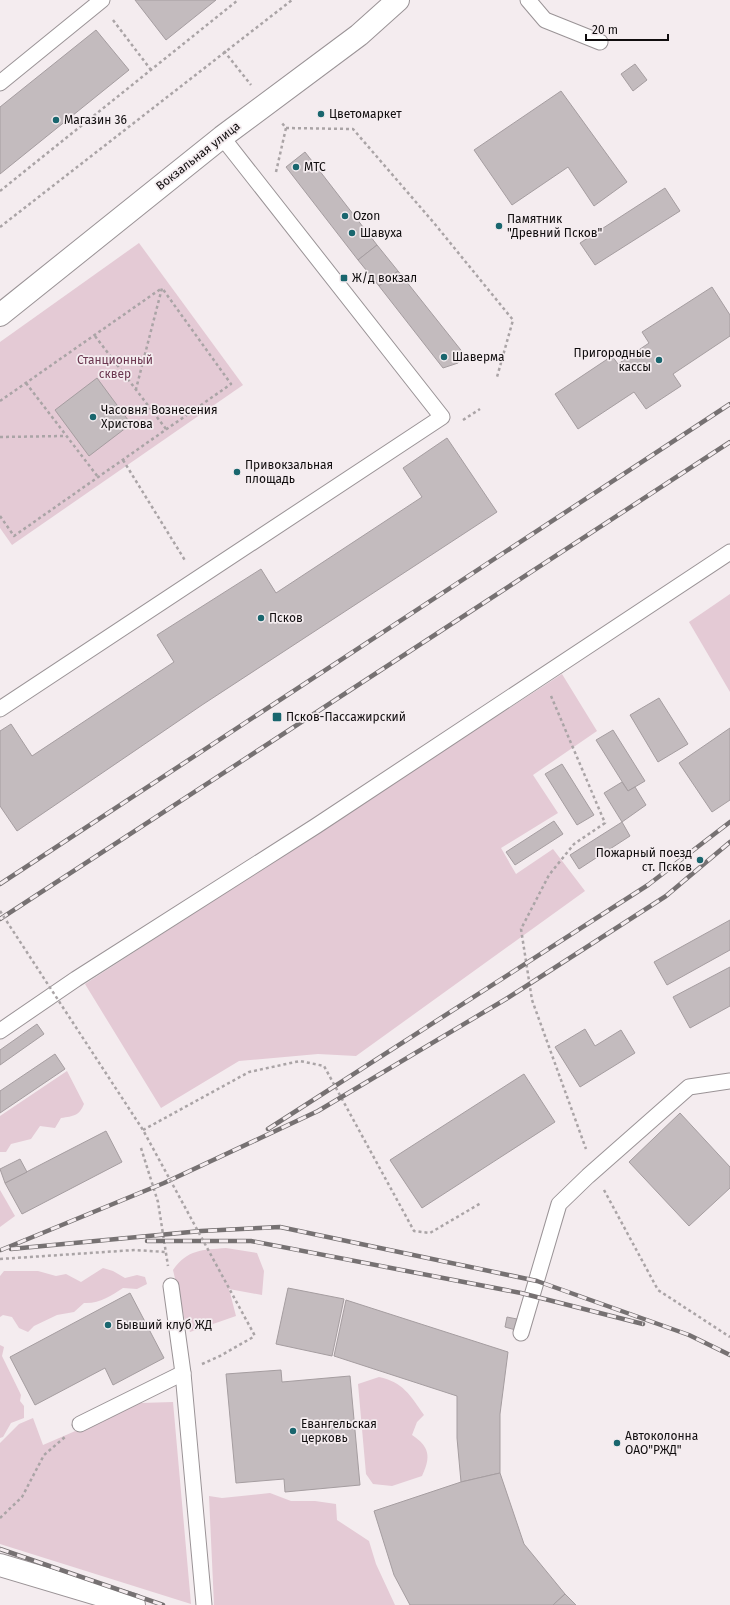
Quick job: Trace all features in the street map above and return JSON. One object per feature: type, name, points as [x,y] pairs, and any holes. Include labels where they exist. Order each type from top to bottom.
[{"type":"main road","name":"Вокзальная улица","points":[[0,315],[222,137],[359,35],[398,0]]},
{"type":"main road","points":[[0,1565],[134,1605]]},
{"type":"lane","points":[[528,0],[545,20],[600,42]]},
{"type":"lane","points":[[0,83],[101,1]]},
{"type":"lane","points":[[0,709],[442,417],[222,137]]},
{"type":"lane","points":[[0,1031],[76,979],[316,826],[730,552]]},
{"type":"lane","points":[[522,1333],[559,1204],[689,1087],[730,1081]]},
{"type":"lane","points":[[170,1286],[183,1373],[204,1605]]},
{"type":"lane","points":[[80,1424],[183,1373]]},
{"type":"path","points":[[0,191],[238,0]]},
{"type":"path","points":[[0,227],[224,51],[292,0]]},
{"type":"path","points":[[101,1],[151,70]]},
{"type":"path","points":[[224,51],[248,81]]},
{"type":"path","points":[[276,173],[286,128],[352,129],[434,223],[513,320],[497,377]]},
{"type":"path","points":[[0,401],[162,288]]},
{"type":"path","points":[[136,389],[162,288]]},
{"type":"path","points":[[0,516],[14,536],[231,384],[162,288]]},
{"type":"path","points":[[95,336],[166,430]]},
{"type":"path","points":[[26,383],[98,477]]},
{"type":"path","points":[[0,437],[66,436]]},
{"type":"path","points":[[123,460],[196,579]]},
{"type":"path","points":[[543,676],[605,823],[574,844],[549,874],[521,929],[532,1000],[594,1171],[658,1290],[730,1337]]},
{"type":"path","points":[[0,911],[143,1130],[255,1336],[220,1356]]},
{"type":"path","points":[[143,1130],[249,1072],[300,1061],[324,1066],[414,1231],[430,1232],[480,1203]]},
{"type":"path","points":[[140,1148],[158,1202],[170,1286]]},
{"type":"path","points":[[0,1260],[135,1250],[166,1252]]},
{"type":"path","points":[[0,1518],[22,1497],[44,1455],[80,1424]]},
{"type":"green space","name":"Станционный сквер","points":[[139,243],[243,385],[12,545],[0,528],[0,342]]},
{"type":"green space","points":[[730,594],[730,692],[689,622]]},
{"type":"green space","points":[[562,674],[597,731],[533,775],[558,813],[501,848],[516,874],[553,849],[585,891],[356,1056],[318,1054],[239,1061],[161,1108],[85,984]]},
{"type":"green space","points":[[67,1071],[84,1104],[80,1111],[73,1116],[61,1118],[55,1128],[40,1126],[31,1139],[11,1144],[6,1152],[0,1152],[0,1116]]},
{"type":"green space","points":[[0,1190],[15,1216],[0,1227]]},
{"type":"green space","points":[[226,1248],[257,1253],[264,1271],[262,1295],[229,1289],[236,1316],[190,1332],[185,1321],[173,1270],[190,1254],[203,1250]]},
{"type":"green space","points":[[103,1268],[113,1271],[125,1278],[137,1275],[145,1277],[147,1284],[137,1289],[123,1288],[100,1301],[84,1303],[74,1312],[57,1315],[34,1326],[28,1332],[19,1328],[12,1317],[3,1315],[0,1317],[0,1276],[4,1271],[38,1271],[56,1276],[66,1274],[81,1282]]},
{"type":"green space","points":[[0,1345],[4,1347],[2,1356],[21,1395],[20,1401],[24,1406],[24,1418],[11,1423],[3,1437],[0,1438]]},
{"type":"green space","points":[[379,1377],[394,1382],[405,1390],[424,1415],[417,1422],[412,1435],[418,1439],[427,1453],[427,1463],[422,1476],[392,1486],[373,1484],[366,1474],[358,1384]]},
{"type":"green space","points":[[173,1402],[191,1604],[0,1544],[0,1443],[19,1424],[33,1418],[43,1445],[140,1403]]},
{"type":"green space","points":[[270,1493],[291,1501],[315,1501],[336,1504],[337,1520],[369,1541],[376,1564],[395,1605],[214,1605],[209,1496],[222,1498]]},
{"type":"building","points":[[135,0],[216,0],[166,40]]},
{"type":"building","points":[[96,30],[129,70],[0,174],[0,107]]},
{"type":"building","points":[[635,64],[647,80],[633,91],[621,74]]},
{"type":"building","points":[[561,91],[627,182],[594,206],[568,167],[512,205],[474,150]]},
{"type":"building","points":[[305,152],[377,245],[358,260],[286,167]]},
{"type":"building","points":[[665,188],[680,211],[595,265],[580,243]]},
{"type":"building","points":[[377,245],[398,271],[379,286],[358,260]]},
{"type":"building","points":[[398,271],[464,354],[458,363],[443,368],[379,286]]},
{"type":"building","name":"Пригородные кассы","points":[[712,287],[730,315],[730,336],[673,374],[681,386],[646,409],[634,392],[578,429],[555,394],[612,356],[618,364],[649,343],[642,332]]},
{"type":"building","name":"Часовня Вознесения Христова","points":[[97,378],[131,424],[89,456],[55,410]]},
{"type":"building","name":"Псков","points":[[447,438],[497,512],[202,705],[17,831],[0,806],[0,731],[11,724],[32,756],[174,662],[157,635],[261,569],[276,593],[422,497],[403,468]]},
{"type":"building","points":[[659,698],[688,744],[658,762],[630,715]]},
{"type":"building","points":[[730,728],[730,800],[712,812],[679,763]]},
{"type":"building","points":[[613,730],[645,781],[628,791],[596,740]]},
{"type":"building","points":[[562,764],[594,815],[577,825],[545,774]]},
{"type":"building","points":[[622,782],[628,791],[635,787],[646,805],[622,822],[604,793]]},
{"type":"building","points":[[554,821],[563,834],[515,865],[506,852]]},
{"type":"building","points":[[622,822],[630,836],[579,869],[570,855]]},
{"type":"building","points":[[730,920],[730,950],[667,985],[654,962]]},
{"type":"building","points":[[730,967],[730,1006],[690,1028],[673,997]]},
{"type":"building","points":[[37,1024],[44,1034],[0,1065],[0,1050]]},
{"type":"building","points":[[585,1029],[595,1046],[621,1030],[635,1053],[580,1087],[555,1047]]},
{"type":"building","points":[[55,1054],[65,1069],[0,1113],[0,1091]]},
{"type":"building","points":[[524,1074],[555,1122],[422,1208],[390,1160]]},
{"type":"building","points":[[680,1113],[730,1167],[730,1188],[689,1226],[629,1162]]},
{"type":"building","points":[[106,1131],[122,1162],[22,1214],[5,1183]]},
{"type":"building","points":[[20,1159],[27,1172],[5,1183],[0,1169]]},
{"type":"building","points":[[288,1288],[344,1299],[332,1356],[276,1344]]},
{"type":"building","name":"Бывший клуб ЖД","points":[[130,1293],[164,1358],[113,1385],[105,1368],[35,1405],[10,1357]]},
{"type":"building","points":[[346,1300],[508,1352],[500,1414],[500,1473],[461,1482],[457,1438],[457,1396],[334,1356]]},
{"type":"building","points":[[507,1317],[522,1320],[519,1331],[505,1327]]},
{"type":"building","name":"Евангельская церковь","points":[[281,1370],[282,1382],[350,1376],[360,1485],[285,1492],[284,1479],[236,1483],[226,1374]]},
{"type":"building","points":[[500,1473],[524,1544],[565,1594],[553,1605],[410,1605],[394,1575],[374,1511],[461,1482]]},
{"type":"building","points":[[565,1594],[576,1605],[553,1605]]},
{"type":"railway","points":[[0,884],[730,404]]},
{"type":"railway","points":[[0,919],[730,442]]},
{"type":"railway","points":[[268,1129],[648,885],[730,822]]},
{"type":"railway","points":[[1,1250],[164,1183],[318,1111],[506,999],[666,896],[730,842]]},
{"type":"railway","points":[[11,1249],[201,1231],[280,1227],[537,1281],[689,1335],[730,1355]]},
{"type":"railway","points":[[147,1241],[251,1241],[521,1293],[643,1324]]},
{"type":"railway","points":[[0,1549],[163,1605]]},
{"type":"place","name":"Цветомаркет","points":[[321,114]]},
{"type":"place","name":"Магазин 36","points":[[56,120]]},
{"type":"place","name":"МТС","points":[[296,167]]},
{"type":"place","name":"Ozon","points":[[345,216]]},
{"type":"place","name":"Памятник \"Древний Псков\"","points":[[499,226]]},
{"type":"place","name":"Шавуха","points":[[352,233]]},
{"type":"place","name":"Ж/д вокзал","points":[[344,278]]},
{"type":"place","name":"Шаверма","points":[[444,357]]},
{"type":"place","name":"Пригородные кассы","points":[[659,360]]},
{"type":"place","name":"Часовня Вознесения Христова","points":[[93,417]]},
{"type":"place","name":"Привокзальная площадь","points":[[237,472]]},
{"type":"place","name":"Псков","points":[[261,618]]},
{"type":"place","name":"Псков-Пассажирский","points":[[277,717]]},
{"type":"place","name":"Пожарный поезд ст. Псков","points":[[700,860]]},
{"type":"place","name":"Бывший клуб ЖД","points":[[108,1325]]},
{"type":"place","name":"Евангельская церковь","points":[[293,1431]]},
{"type":"place","name":"Автоколонна ОАО\"РЖД\"","points":[[617,1443]]}]
